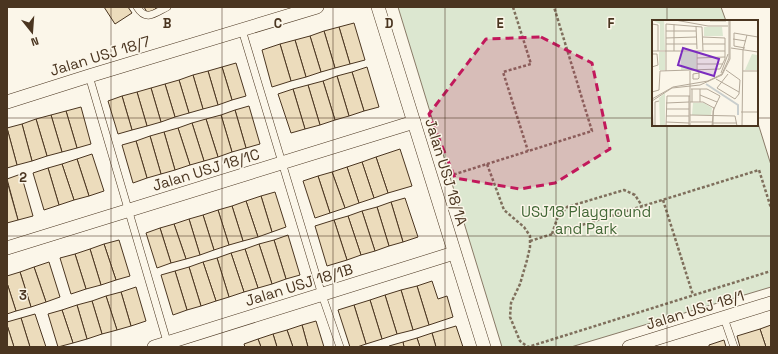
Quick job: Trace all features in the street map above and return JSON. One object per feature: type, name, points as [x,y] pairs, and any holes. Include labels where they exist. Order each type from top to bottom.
[{"type":"street","name":"Jalan USJ 18/7","points":[[7,102],[317,7]]},
{"type":"street","name":"Jalan USJ 18/1A","points":[[378,7],[484,347]]},
{"type":"street","name":"Jalan USJ 18/1C","points":[[7,248],[414,122]]},
{"type":"street","name":"Jalan USJ 18/1B","points":[[154,347],[168,345],[454,253]]},
{"type":"street","name":"Jalan USJ 18/1","points":[[629,347],[771,303]]},
{"type":"lane","points":[[137,7],[140,13],[147,16],[167,7]]},
{"type":"lane","points":[[242,30],[322,295],[340,347]]},
{"type":"lane","points":[[89,76],[168,345]]},
{"type":"lane","points":[[724,318],[734,347]]},
{"type":"path","points":[[513,7],[531,64],[503,72],[528,151]]},
{"type":"path","points":[[449,176],[592,131],[554,7]]},
{"type":"path","points":[[487,164],[504,210],[524,227],[530,236],[528,260],[520,284],[511,303],[510,317],[520,341],[528,347],[771,271]]},
{"type":"path","points":[[530,241],[759,170],[771,208]]},
{"type":"path","points":[[552,234],[556,219],[567,207],[624,190],[635,195],[642,206]]},
{"type":"path","points":[[663,200],[692,295]]},
{"type":"highlighted area","points":[[541,37],[592,63],[610,149],[555,183],[520,189],[455,178],[429,114],[486,39]]},
{"type":"green space","name":"USJ18 Playground and Park","points":[[398,7],[721,7],[726,20],[652,20],[652,126],[758,126],[758,123],[771,165],[771,287],[571,347],[502,347]]},
{"type":"building","points":[[104,7],[128,7],[132,13],[115,24]]},
{"type":"building","points":[[144,7],[158,7],[148,14]]},
{"type":"building","points":[[354,23],[365,60],[350,64],[339,27]]},
{"type":"building","points":[[339,27],[350,64],[335,68],[324,31]]},
{"type":"building","points":[[324,31],[335,68],[321,72],[310,36]]},
{"type":"building","points":[[310,36],[321,72],[306,77],[295,40]]},
{"type":"building","points":[[295,40],[306,77],[291,81],[280,44]]},
{"type":"building","points":[[280,44],[291,81],[272,87],[262,50]]},
{"type":"building","points":[[236,63],[246,96],[232,100],[222,67]]},
{"type":"building","points":[[222,67],[232,100],[218,105],[208,71]]},
{"type":"building","points":[[367,67],[379,107],[364,111],[352,72]]},
{"type":"building","points":[[208,71],[218,105],[203,109],[193,75]]},
{"type":"building","points":[[352,72],[364,111],[349,116],[337,76]]},
{"type":"building","points":[[193,75],[203,109],[189,113],[179,80]]},
{"type":"building","points":[[337,76],[349,116],[335,120],[323,81]]},
{"type":"building","points":[[179,80],[189,113],[175,117],[165,84]]},
{"type":"building","points":[[323,81],[335,120],[320,125],[308,85]]},
{"type":"building","points":[[165,84],[175,117],[161,122],[151,88]]},
{"type":"building","points":[[308,85],[320,125],[305,129],[293,89]]},
{"type":"building","points":[[151,88],[161,122],[147,126],[137,92]]},
{"type":"building","points":[[293,89],[305,129],[291,133],[278,94]]},
{"type":"building","points":[[137,92],[147,126],[132,130],[122,96]]},
{"type":"building","points":[[122,96],[132,130],[118,134],[108,101]]},
{"type":"building","points":[[249,106],[260,144],[246,148],[235,110]]},
{"type":"building","points":[[81,107],[91,144],[77,148],[66,111]]},
{"type":"building","points":[[235,110],[246,148],[232,152],[221,115]]},
{"type":"building","points":[[66,111],[77,148],[62,152],[51,115]]},
{"type":"building","points":[[51,115],[62,152],[47,156],[36,119]]},
{"type":"building","points":[[221,115],[232,152],[218,157],[206,119]]},
{"type":"building","points":[[36,119],[47,156],[32,161],[22,124]]},
{"type":"building","points":[[206,119],[218,157],[204,161],[192,123]]},
{"type":"building","points":[[192,123],[204,161],[190,165],[178,128]]},
{"type":"building","points":[[22,124],[32,161],[17,165],[7,128]]},
{"type":"building","points":[[7,128],[17,165],[7,168]]},
{"type":"building","points":[[178,128],[190,165],[175,170],[164,132]]},
{"type":"building","points":[[164,132],[175,170],[161,174],[150,136]]},
{"type":"building","points":[[150,136],[161,174],[147,178],[136,141]]},
{"type":"building","points":[[136,141],[147,178],[133,183],[122,145]]},
{"type":"building","points":[[400,149],[412,186],[388,193],[376,157]]},
{"type":"building","points":[[92,154],[104,191],[89,196],[77,159]]},
{"type":"building","points":[[376,157],[388,193],[374,198],[362,162]]},
{"type":"building","points":[[77,159],[89,196],[74,200],[62,164]]},
{"type":"building","points":[[362,162],[374,198],[359,203],[347,167]]},
{"type":"building","points":[[62,164],[74,200],[59,205],[48,168]]},
{"type":"building","points":[[347,167],[359,203],[345,208],[332,172]]},
{"type":"building","points":[[48,168],[59,205],[44,210],[33,173]]},
{"type":"building","points":[[332,172],[345,208],[330,213],[318,176]]},
{"type":"building","points":[[21,174],[33,216],[18,220],[7,179]]},
{"type":"building","points":[[318,176],[330,213],[315,218],[303,181]]},
{"type":"building","points":[[7,181],[18,220],[7,223]]},
{"type":"building","points":[[275,192],[286,227],[272,232],[261,196]]},
{"type":"building","points":[[261,196],[272,232],[258,237],[246,201]]},
{"type":"building","points":[[405,198],[418,237],[403,242],[391,202]]},
{"type":"building","points":[[246,201],[258,237],[243,241],[232,206]]},
{"type":"building","points":[[391,202],[403,242],[389,246],[377,207]]},
{"type":"building","points":[[232,206],[243,241],[229,245],[218,210]]},
{"type":"building","points":[[377,207],[389,246],[375,251],[362,211]]},
{"type":"building","points":[[218,210],[229,245],[214,250],[203,215]]},
{"type":"building","points":[[362,211],[375,251],[361,255],[348,216]]},
{"type":"building","points":[[203,215],[214,250],[200,255],[189,219]]},
{"type":"building","points":[[348,216],[361,255],[347,260],[334,220]]},
{"type":"building","points":[[189,219],[200,255],[186,259],[174,224]]},
{"type":"building","points":[[334,220],[347,260],[327,266],[315,226]]},
{"type":"building","points":[[174,224],[186,259],[171,263],[160,228]]},
{"type":"building","points":[[160,228],[171,263],[157,268],[146,233]]},
{"type":"building","points":[[288,235],[300,275],[286,279],[274,240]]},
{"type":"building","points":[[119,240],[130,276],[116,280],[104,244]]},
{"type":"building","points":[[274,240],[286,279],[272,284],[259,244]]},
{"type":"building","points":[[104,244],[116,280],[101,285],[90,249]]},
{"type":"building","points":[[259,244],[272,284],[258,288],[245,249]]},
{"type":"building","points":[[90,249],[101,285],[86,289],[75,254]]},
{"type":"building","points":[[245,249],[258,288],[244,292],[231,253]]},
{"type":"building","points":[[231,253],[244,292],[229,297],[217,258]]},
{"type":"building","points":[[75,254],[86,289],[71,294],[60,258]]},
{"type":"building","points":[[217,258],[229,297],[216,301],[203,262]]},
{"type":"building","points":[[49,262],[60,297],[46,302],[34,267]]},
{"type":"building","points":[[203,262],[216,301],[201,306],[189,267]]},
{"type":"building","points":[[34,267],[46,302],[31,307],[20,272]]},
{"type":"building","points":[[189,267],[201,306],[187,310],[175,271]]},
{"type":"building","points":[[175,271],[187,310],[173,315],[161,275]]},
{"type":"building","points":[[20,272],[31,307],[16,311],[7,283],[7,276]]},
{"type":"building","points":[[432,281],[438,299],[447,296],[453,317],[429,325],[417,286]]},
{"type":"building","points":[[7,283],[16,311],[7,314]]},
{"type":"building","points":[[417,286],[429,325],[413,330],[401,290]]},
{"type":"building","points":[[136,287],[146,321],[131,326],[121,292]]},
{"type":"building","points":[[401,290],[413,330],[397,334],[385,295]]},
{"type":"building","points":[[121,292],[131,326],[117,330],[106,296]]},
{"type":"building","points":[[385,295],[397,334],[382,339],[370,300]]},
{"type":"building","points":[[106,296],[117,330],[102,334],[92,301]]},
{"type":"building","points":[[370,300],[382,339],[366,344],[354,305]]},
{"type":"building","points":[[92,301],[102,334],[87,339],[77,305]]},
{"type":"building","points":[[77,305],[87,339],[73,343],[62,310]]},
{"type":"building","points":[[354,305],[366,344],[357,347],[350,347],[338,310]]},
{"type":"building","points":[[62,310],[73,343],[58,347],[48,314]]},
{"type":"building","points":[[35,314],[46,347],[30,347],[21,318]]},
{"type":"building","points":[[21,318],[30,347],[14,347],[7,325],[7,322]]},
{"type":"building","points":[[316,321],[324,347],[308,347],[302,325]]},
{"type":"building","points":[[7,325],[14,347],[7,347]]},
{"type":"building","points":[[302,325],[308,347],[293,347],[287,330]]},
{"type":"building","points":[[771,325],[771,347],[766,347],[760,329]]},
{"type":"building","points":[[456,326],[463,347],[436,347],[432,333]]},
{"type":"building","points":[[760,329],[766,347],[740,347],[737,336]]},
{"type":"building","points":[[287,330],[293,347],[277,347],[273,334]]},
{"type":"building","points":[[432,333],[436,347],[420,347],[417,338]]},
{"type":"building","points":[[273,334],[277,347],[261,347],[258,339]]},
{"type":"building","points":[[417,338],[420,347],[404,347],[403,342]]},
{"type":"building","points":[[258,339],[261,347],[245,347],[244,344]]},
{"type":"building","points":[[724,340],[726,347],[709,347],[709,345]]},
{"type":"building","points":[[403,342],[404,347],[389,347],[389,346]]}]
